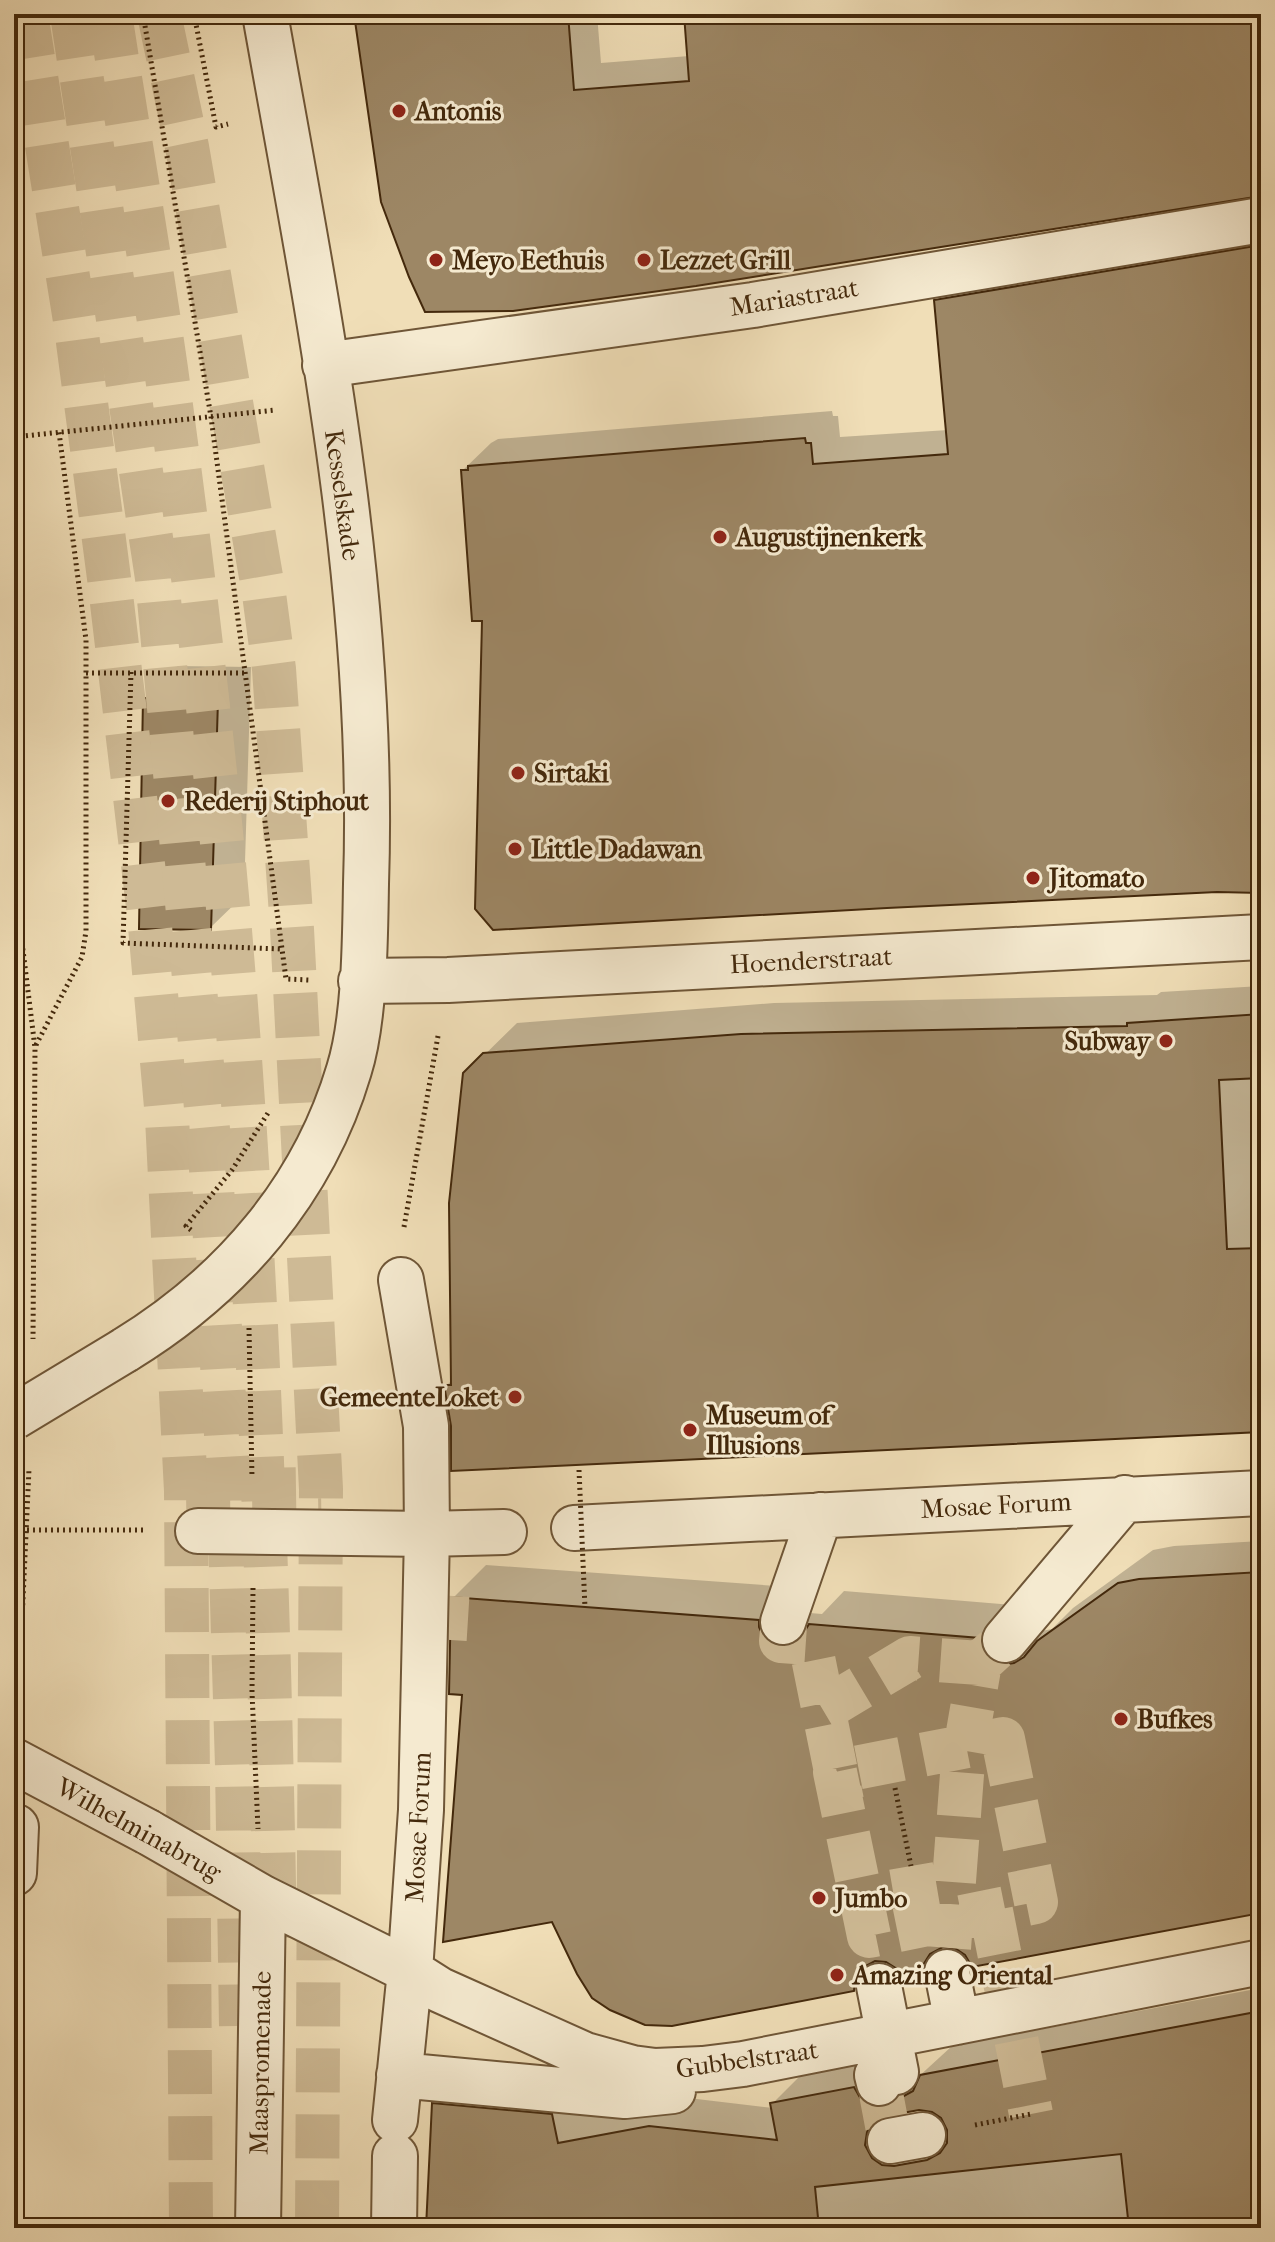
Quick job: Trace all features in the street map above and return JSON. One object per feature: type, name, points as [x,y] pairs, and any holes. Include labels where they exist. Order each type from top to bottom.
[{"type":"street","name":"Kesselskade","points":[[265,14],[303,224],[347,511],[365,690],[368,820],[361,981]]},
{"type":"street","name":"Mariastraat","points":[[325,365],[753,305],[1261,220]]},
{"type":"street","name":"Hoenderstraat","points":[[361,981],[448,980],[1261,937]]},
{"type":"street","points":[[14,1417],[125,1350],[196,1302],[273,1222],[308,1170],[349,1070],[356,1040],[361,981]]},
{"type":"street","name":"Mosae Forum","points":[[394,2228],[395,2138],[421,1810],[430,1617],[426,1426],[401,1280]]},
{"type":"street","name":"Mosae Forum","points":[[574,1528],[1261,1493]]},
{"type":"street","name":"Mosae Forum","points":[[1005,1640],[1125,1498]]},
{"type":"street","points":[[783,1622],[820,1515]]},
{"type":"street","points":[[198,1531],[504,1532]]},
{"type":"street","name":"Wilhelminabrug","points":[[16,1741],[148,1832],[263,1898]]},
{"type":"street","points":[[14,1873],[16,1827]]},
{"type":"street","name":"Gubbelstraat","points":[[263,1898],[410,1971],[440,1990],[530,2031],[585,2055],[655,2071],[886,2057],[957,2022],[1261,1962]]},
{"type":"street","name":"Maaspromenade","points":[[258,2228],[263,1898]]},
{"type":"street","points":[[947,1972],[957,2022]]},
{"type":"street","points":[[399,2075],[625,2096],[650,2095],[886,2057],[879,1986]]},
{"type":"path","points":[[143,14],[211,417],[286,979],[310,980],[307,994]]},
{"type":"path","points":[[194,14],[216,127]]},
{"type":"path","points":[[14,437],[283,409]]},
{"type":"path","points":[[35,1048],[82,957],[86,931],[86,673],[82,606],[59,432]]},
{"type":"path","points":[[131,672],[123,943],[282,949]]},
{"type":"path","points":[[86,673],[245,673]]},
{"type":"path","points":[[14,877],[35,1048],[32,1349]]},
{"type":"path","points":[[403,1229],[448,980]]},
{"type":"path","points":[[263,1898],[252,1692],[253,1532],[248,1298],[228,1271],[186,1226],[232,1170],[271,1109]]},
{"type":"path","points":[[16,1741],[30,1457]]},
{"type":"path","points":[[579,1470],[585,1608]]},
{"type":"path","points":[[27,1530],[87,1530]]},
{"type":"path","points":[[895,1788],[911,1866]]},
{"type":"building","points":[[354,14],[568,14],[574,90],[689,81],[684,14],[1261,14],[1261,196],[696,286],[513,311],[425,312],[381,202]]},
{"type":"building","points":[[1261,245],[1261,893],[1217,892],[493,930],[475,909],[482,621],[472,621],[461,470],[468,470],[468,466],[805,438],[806,443],[811,443],[813,464],[948,454],[934,300]]},
{"type":"building","points":[[143,698],[218,700],[211,930],[139,929]]},
{"type":"building","points":[[1261,1014],[1261,1078],[1219,1080],[1227,1249],[1261,1248],[1261,1432],[451,1471],[451,1426],[444,1385],[451,1385],[449,1203],[463,1073],[483,1053],[741,1034],[1127,1026],[1127,1023]]},
{"type":"building","points":[[1261,1572],[1261,1913],[972,1967],[965,1955],[956,1949],[943,1947],[930,1954],[923,1965],[923,1977],[903,1981],[897,1969],[886,1962],[875,1961],[862,1968],[855,1979],[854,1991],[672,2026],[645,2025],[610,2010],[592,1998],[552,1922],[443,1942],[462,1695],[449,1694],[451,1597],[759,1620],[764,1638],[776,1646],[787,1647],[799,1641],[809,1624],[980,1638],[988,1659],[1001,1665],[1024,1657],[1037,1641],[1118,1583]]},
{"type":"building","points":[[1261,2011],[1261,2225],[1235,2228],[1129,2228],[1121,2154],[815,2187],[819,2228],[426,2228],[432,2103],[552,2114],[558,2143],[649,2126],[777,2140],[770,2103],[854,2087],[862,2101],[873,2107],[884,2107],[913,2091],[920,2075]],"holes":[[[919,2110],[932,2112],[941,2118],[947,2130],[947,2143],[940,2153],[927,2160],[894,2166],[882,2165],[872,2158],[865,2145],[867,2132],[873,2123],[886,2116]]]},
{"type":"tunnel","points":[[26,14],[76,327],[109,578],[149,915],[167,1118],[186,1491],[191,2228]]},
{"type":"tunnel","points":[[72,14],[157,578],[210,1151],[228,1470],[241,2026]]},
{"type":"tunnel","points":[[110,14],[166,369],[209,713],[229,919],[248,1173],[261,1428],[275,1938]]},
{"type":"tunnel","points":[[159,14],[187,147],[264,594],[274,669],[292,929],[321,1489],[317,2228]]},
{"type":"tunnel","points":[[186,1491],[321,1489]]},
{"type":"tunnel","points":[[436,1617],[468,1619]]},
{"type":"tunnel","points":[[783,1622],[781,1641],[810,1643],[842,1801]]},
{"type":"tunnel","points":[[949,1948],[963,1761],[980,1663],[1005,1640]]},
{"type":"tunnel","points":[[823,1710],[910,1658],[980,1663]]},
{"type":"tunnel","points":[[1003,1739],[1036,1902],[869,1936],[835,1772],[1003,1739]]},
{"type":"tunnel","points":[[911,1866],[921,1925]]},
{"type":"tunnel","points":[[991,1911],[1031,2114]]},
{"type":"tunnel","points":[[879,2083],[890,2141]]},
{"type":"place","name":"Antonis","points":[[399,111]]},
{"type":"place","name":"Meyo Eethuis","points":[[436,260]]},
{"type":"place","name":"Lezzet Grill","points":[[644,260]]},
{"type":"place","name":"Augustijnenkerk","points":[[720,537]]},
{"type":"place","name":"Sirtaki","points":[[518,773]]},
{"type":"place","name":"Rederij Stiphout","points":[[168,801]]},
{"type":"place","name":"Little Dadawan","points":[[515,849]]},
{"type":"place","name":"Jitomato","points":[[1033,878]]},
{"type":"place","name":"Subway","points":[[1166,1041]]},
{"type":"place","name":"GemeenteLoket","points":[[515,1397]]},
{"type":"place","name":"Museum of Illusions","points":[[690,1430]]},
{"type":"place","name":"Bufkes","points":[[1121,1719]]},
{"type":"place","name":"Jumbo","points":[[819,1898]]},
{"type":"place","name":"Amazing Oriental","points":[[837,1975]]}]
